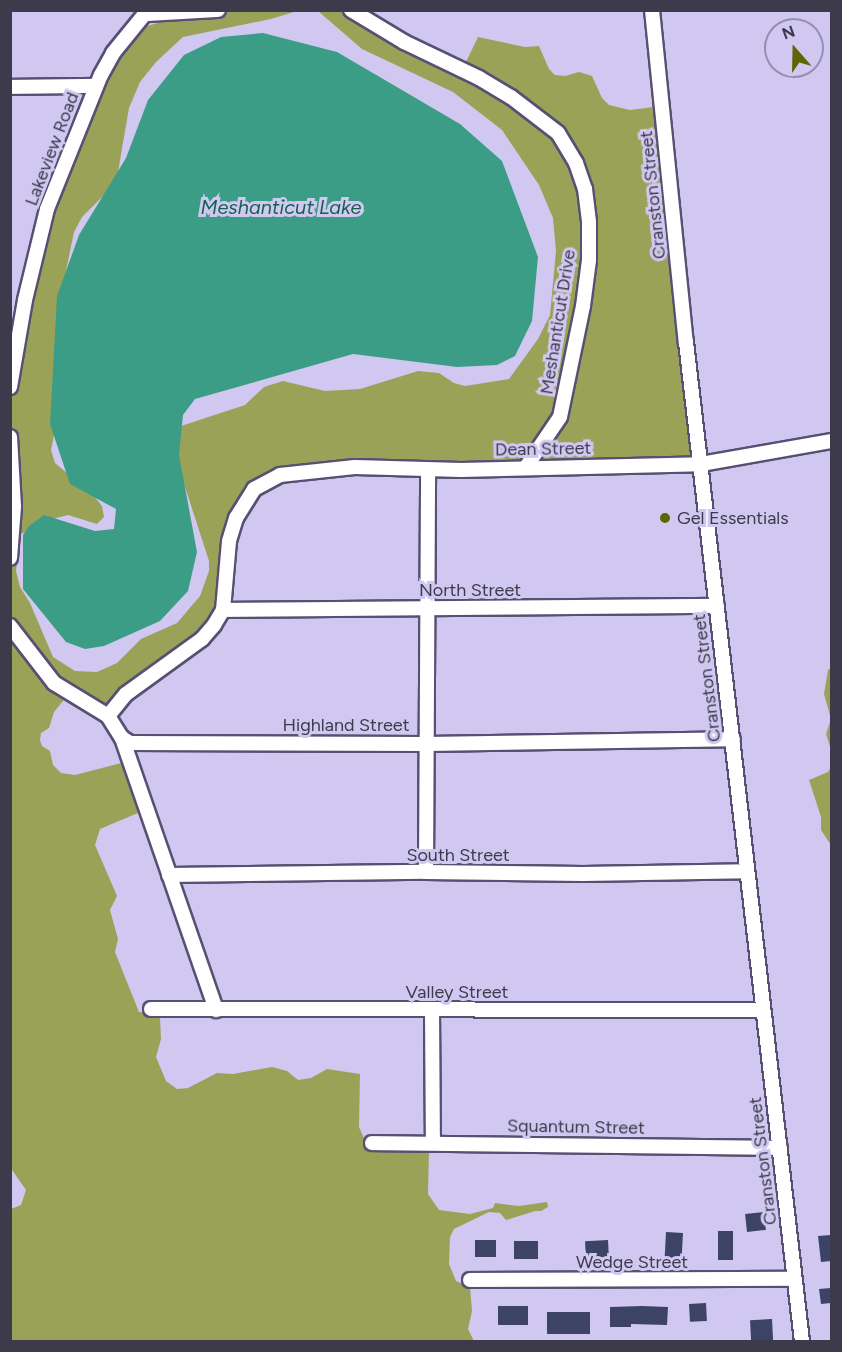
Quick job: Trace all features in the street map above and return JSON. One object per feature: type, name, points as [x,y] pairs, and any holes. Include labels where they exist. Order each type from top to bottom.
[{"type":"street","points":[[147,12],[218,10]]},
{"type":"street","name":"Meshanticut Drive","points":[[351,10],[404,42],[479,78],[512,97],[558,133],[576,163],[587,204],[589,241],[579,327],[560,417],[526,466]]},
{"type":"street","name":"Cranston Street","points":[[652,10],[717,606],[802,1341]]},
{"type":"street","name":"Lakeview Road","points":[[10,387],[25,300],[42,224],[96,86],[113,53],[147,12]]},
{"type":"street","points":[[10,87],[96,86]]},
{"type":"street","points":[[10,437],[14,507],[10,558]]},
{"type":"street","name":"Dean Street","points":[[223,610],[229,541],[241,507],[257,487],[280,475],[355,467],[428,470],[526,466],[701,464],[831,441]]},
{"type":"street","points":[[426,872],[428,470]]},
{"type":"street","name":"North Street","points":[[223,610],[717,606]]},
{"type":"street","points":[[108,716],[126,694],[202,639],[223,610]]},
{"type":"street","points":[[10,626],[54,683],[108,716],[122,738],[216,1010]]},
{"type":"street","name":"Highland Street","points":[[122,738],[130,743],[426,744],[733,739]]},
{"type":"street","name":"South Street","points":[[169,875],[426,872],[583,874],[747,871]]},
{"type":"street","name":"Valley Street","points":[[151,1009],[763,1010]]},
{"type":"street","points":[[432,1010],[432,1143]]},
{"type":"street","name":"Squantum Street","points":[[372,1143],[780,1148]]},
{"type":"street","name":"Wedge Street","points":[[470,1280],[794,1279]]},
{"type":"shaded area","points":[[170,11],[297,11],[271,19],[183,37],[156,62],[140,82],[129,108],[118,172],[105,194],[82,217],[74,232],[59,305],[59,410],[51,450],[55,463],[93,495],[102,506],[104,517],[97,524],[68,515],[41,522],[20,535],[16,571],[20,587],[30,603],[53,657],[75,671],[97,672],[117,663],[141,639],[177,623],[200,596],[209,571],[209,561],[175,456],[181,426],[245,405],[264,387],[283,381],[325,391],[360,389],[418,371],[439,373],[454,383],[465,386],[509,379],[538,339],[550,315],[556,251],[553,218],[539,185],[502,130],[453,92],[362,49],[318,11],[353,11],[464,66],[478,37],[525,47],[539,46],[549,69],[555,75],[565,76],[579,72],[592,76],[602,98],[609,105],[630,110],[662,106],[701,459],[281,473],[241,506],[224,603],[213,624],[108,713],[67,696],[54,712],[49,728],[41,733],[42,746],[50,751],[53,765],[61,773],[75,775],[129,761],[145,810],[100,829],[95,845],[117,896],[110,910],[118,939],[115,952],[139,1012],[159,1014],[160,1017],[161,1039],[156,1057],[166,1081],[177,1089],[188,1088],[217,1073],[233,1074],[272,1067],[287,1071],[298,1080],[311,1078],[327,1069],[360,1074],[359,1127],[366,1143],[429,1150],[428,1194],[439,1210],[470,1214],[493,1208],[495,1203],[519,1206],[547,1202],[548,1207],[541,1211],[506,1220],[500,1213],[489,1212],[454,1229],[450,1237],[449,1264],[456,1281],[470,1287],[472,1311],[468,1329],[474,1341],[11,1342],[11,1209],[21,1205],[26,1190],[10,1167],[11,389],[29,283],[94,90],[140,28],[168,20]]},
{"type":"shaded area","points":[[831,668],[831,719],[824,694],[828,670]]},
{"type":"shaded area","points":[[831,719],[831,750],[826,734]]},
{"type":"shaded area","points":[[831,767],[831,845],[821,830],[821,817],[809,780],[828,772]]},
{"type":"water","name":"Meshanticut Lake","points":[[263,33],[337,52],[460,124],[502,161],[538,257],[532,321],[515,356],[497,365],[457,367],[353,354],[195,399],[183,415],[179,455],[197,552],[188,591],[160,621],[104,646],[85,649],[66,642],[23,589],[23,535],[29,526],[44,515],[95,531],[114,529],[116,509],[70,484],[50,424],[57,296],[79,235],[126,158],[148,100],[184,55],[221,37]]},
{"type":"building","points":[[764,1212],[766,1230],[747,1232],[745,1214]]},
{"type":"building","points":[[718,1231],[733,1231],[733,1260],[718,1260]]},
{"type":"building","points":[[666,1232],[683,1233],[681,1263],[664,1262]]},
{"type":"building","points":[[831,1235],[831,1261],[821,1262],[818,1236]]},
{"type":"building","points":[[475,1240],[496,1240],[496,1257],[475,1257]]},
{"type":"building","points":[[608,1240],[609,1257],[586,1258],[585,1241]]},
{"type":"building","points":[[514,1241],[538,1241],[538,1259],[514,1259]]},
{"type":"building","points":[[831,1288],[831,1303],[821,1304],[819,1289]]},
{"type":"building","points":[[706,1303],[707,1321],[690,1322],[689,1304]]},
{"type":"building","points":[[498,1306],[528,1306],[528,1325],[498,1325]]},
{"type":"building","points":[[610,1307],[668,1307],[667,1325],[631,1324],[631,1327],[610,1327]]},
{"type":"building","points":[[547,1312],[590,1312],[590,1334],[547,1334]]},
{"type":"building","points":[[772,1319],[773,1341],[751,1342],[750,1320]]},
{"type":"place","name":"Gel Essentials","points":[[665,518]]}]
